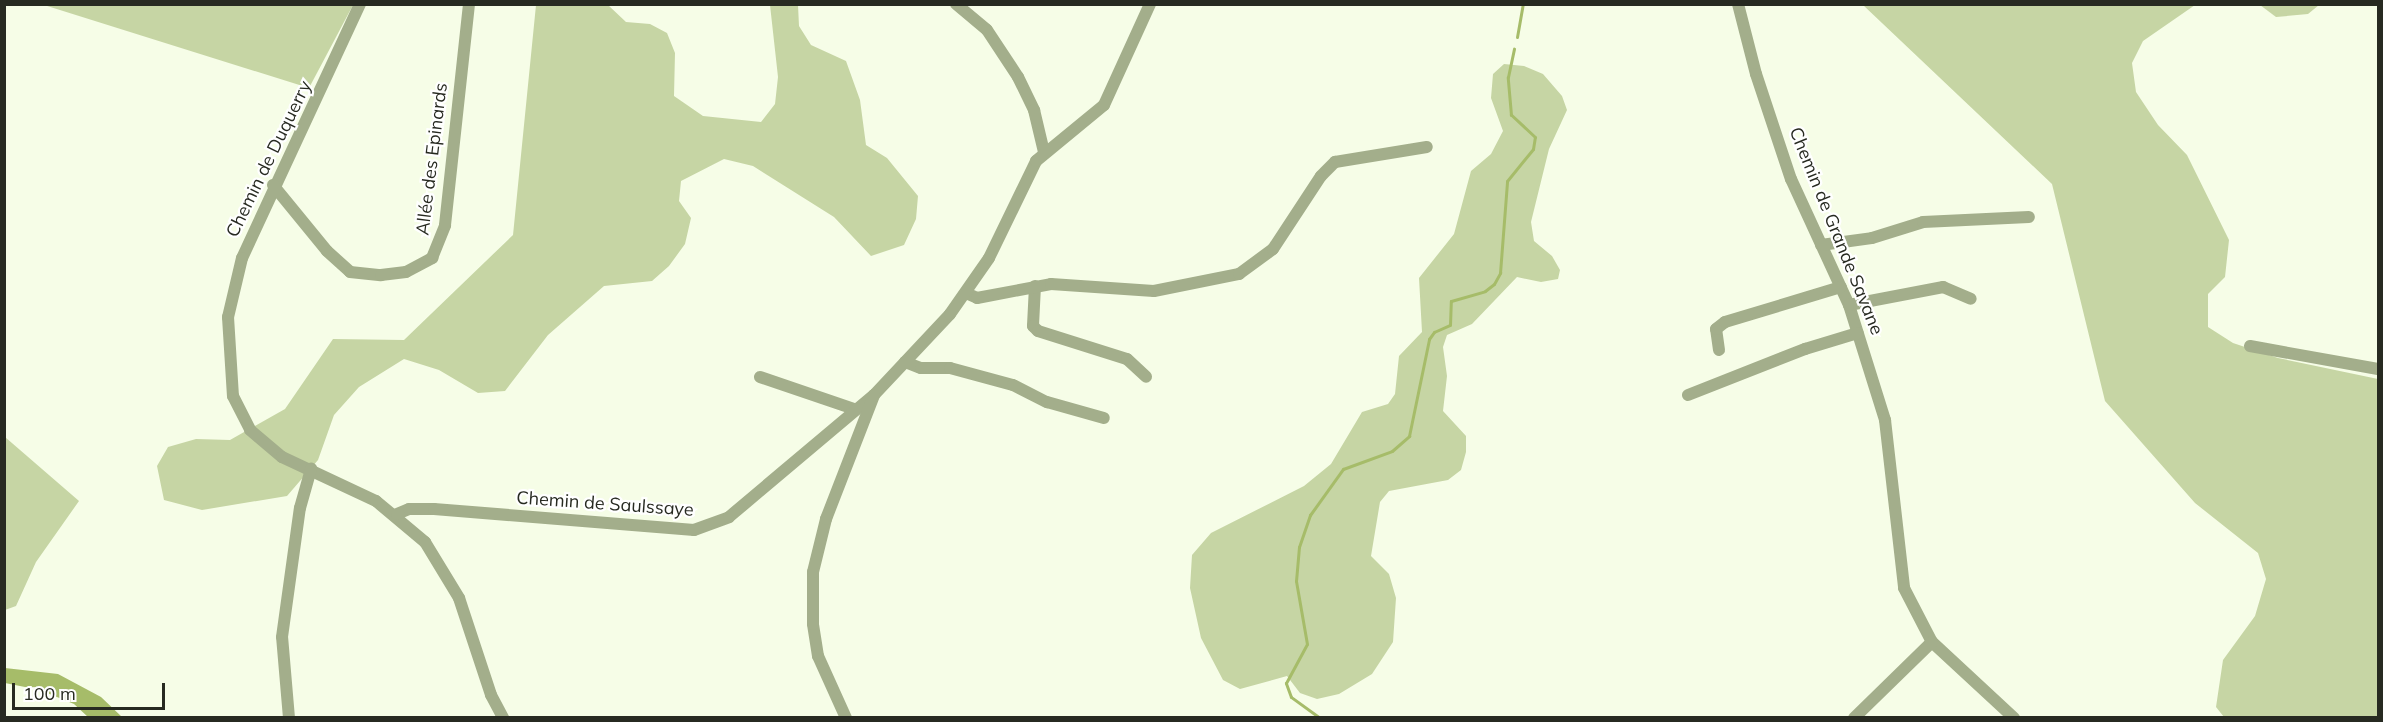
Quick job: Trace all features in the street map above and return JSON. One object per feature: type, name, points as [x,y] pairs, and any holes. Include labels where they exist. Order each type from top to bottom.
[{"type":"street","name":"Chemin de Duquerry","points":[[360,4],[314,108],[252,230],[233,291],[228,317],[233,396],[250,430],[282,457],[349,485],[397,514],[440,562],[459,598],[491,695],[503,717]]},
{"type":"street","name":"Allée des Epinards","points":[[273,185],[327,250],[350,272],[381,275],[406,272],[432,258],[445,225],[469,4]]},
{"type":"street","points":[[956,4],[987,30],[1018,77],[1034,110],[1044,152]]},
{"type":"street","points":[[846,717],[818,656],[813,624],[813,572],[826,519],[874,395],[966,293],[989,258],[1019,193],[1044,152],[1083,126],[1104,105],[1150,4]]},
{"type":"street","name":"Chemin de Grande Savane","points":[[1738,4],[1756,74],[1791,179],[1849,305],[1889,439],[1900,569],[1904,588],[1932,642],[2014,717]]},
{"type":"street","points":[[966,293],[977,298],[1035,286],[1154,291],[1239,274],[1273,249],[1321,176],[1335,162],[1427,147]]},
{"type":"street","points":[[1821,245],[1872,238],[1923,222],[2029,217]]},
{"type":"street","points":[[1035,286],[1033,326],[1038,331],[1127,359],[1146,377]]},
{"type":"street","points":[[1719,350],[1716,329],[1725,322],[1841,287]]},
{"type":"street","points":[[1849,305],[1943,287],[1971,299]]},
{"type":"street","points":[[1688,395],[1805,349],[1858,333]]},
{"type":"street","points":[[2250,346],[2379,369]]},
{"type":"street","points":[[905,362],[921,368],[950,368],[1013,385],[1047,402],[1104,418]]},
{"type":"street","points":[[760,377],[854,409]]},
{"type":"street","name":"Chemin de Saulssaye","points":[[397,514],[409,509],[434,509],[618,526],[694,530],[712,526],[729,517],[854,409],[874,395]]},
{"type":"street","points":[[289,717],[283,625],[300,508],[311,469]]},
{"type":"street","points":[[1854,717],[1932,642]]},
{"type":"shaded area","points":[[353,4],[309,88],[44,5]]},
{"type":"shaded area","points":[[536,5],[608,5],[626,22],[650,24],[667,33],[675,53],[674,96],[703,116],[761,122],[775,104],[778,77],[770,5],[798,5],[799,26],[811,45],[846,61],[860,100],[866,145],[887,158],[918,196],[916,219],[904,245],[871,256],[834,217],[753,166],[724,159],[681,181],[679,201],[691,218],[685,244],[669,266],[652,281],[604,286],[548,335],[505,391],[478,393],[439,370],[404,359],[359,387],[334,415],[318,460],[287,496],[202,510],[164,500],[157,466],[168,447],[196,439],[230,440],[285,409],[333,339],[404,340],[513,235]]},
{"type":"shaded area","points":[[1863,5],[2195,5],[2143,41],[2132,63],[2136,92],[2158,125],[2187,155],[2229,240],[2225,277],[2208,294],[2208,327],[2233,343],[2278,358],[2378,379],[2378,717],[2224,717],[2216,707],[2223,660],[2255,616],[2266,579],[2258,553],[2195,503],[2105,401],[2052,184]]},
{"type":"shaded area","points":[[2260,5],[2319,5],[2308,14],[2276,17]]},
{"type":"shaded area","points":[[1504,64],[1524,66],[1543,74],[1562,96],[1567,110],[1549,149],[1531,222],[1534,241],[1552,256],[1560,270],[1558,279],[1541,282],[1517,277],[1472,324],[1447,335],[1443,347],[1447,376],[1443,411],[1466,436],[1466,452],[1461,470],[1448,480],[1389,491],[1380,502],[1371,556],[1389,574],[1396,598],[1393,642],[1372,674],[1339,694],[1317,699],[1300,693],[1287,676],[1240,689],[1223,680],[1201,638],[1190,588],[1192,555],[1211,533],[1304,486],[1331,464],[1362,412],[1388,404],[1395,394],[1399,356],[1422,332],[1419,278],[1454,234],[1471,171],[1491,154],[1503,131],[1491,98],[1493,74]]},
{"type":"shaded area","points":[[5,437],[79,501],[36,562],[16,606],[5,610]]},
{"type":"shaded area","points":[[5,668],[58,674],[101,697],[122,717],[88,717],[74,704],[40,690],[5,683]]},
{"type":"waterway","points":[[1517,37],[1523,4]]},
{"type":"waterway","points":[[1320,718],[1291,697],[1286,683],[1307,644],[1296,581],[1299,547],[1310,515],[1343,469],[1392,451],[1409,436],[1429,339],[1434,332],[1450,325],[1451,301],[1485,291],[1494,284],[1500,273],[1507,181],[1533,149],[1535,137],[1511,115],[1508,77],[1514,49]]}]
